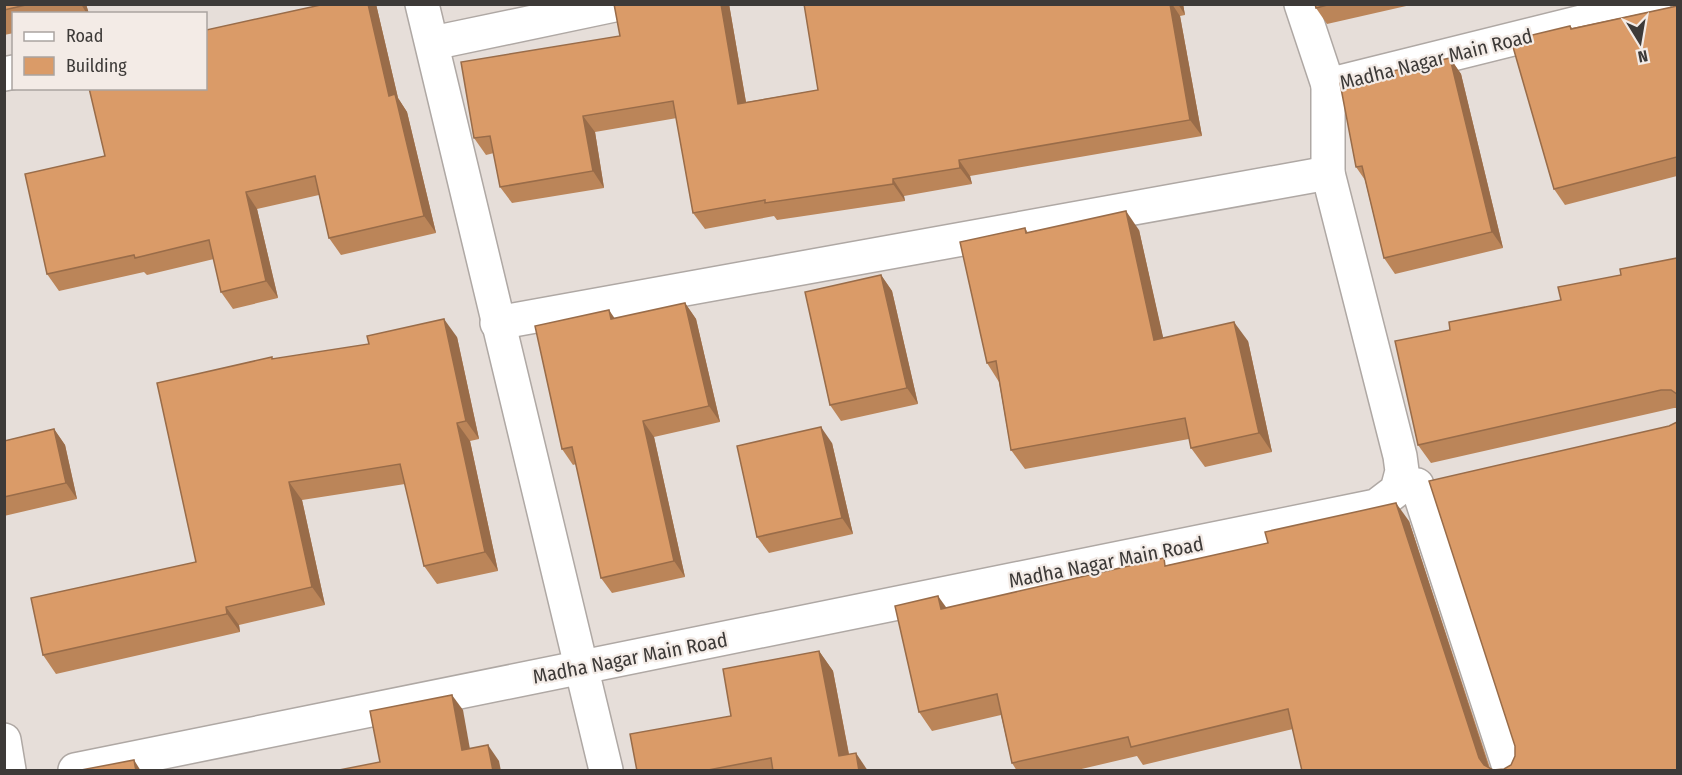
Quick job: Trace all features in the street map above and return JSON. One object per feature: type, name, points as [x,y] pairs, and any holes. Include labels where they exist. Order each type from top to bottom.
[{"type":"street","points":[[422,4],[606,771]]},
{"type":"street","points":[[433,43],[619,4]]},
{"type":"street","points":[[1302,4],[1328,86]]},
{"type":"street","name":"Madha Nagar Main Road","points":[[75,771],[172,761],[582,667],[1342,515],[1376,506],[1407,488],[1328,173],[1328,86],[1654,4]]},
{"type":"street","points":[[497,323],[1328,173]]},
{"type":"street","points":[[1450,477],[1407,488],[1510,771]]},
{"type":"street","points":[[4,740],[9,771]]},
{"type":"building","points":[[4,4],[30,4],[4,10]]},
{"type":"building","points":[[325,4],[368,4],[389,96],[395,94],[424,216],[329,238],[315,176],[246,192],[266,281],[221,292],[209,240],[135,258],[134,255],[47,274],[25,174],[105,156],[89,90],[207,90],[207,30]]},
{"type":"building","points":[[614,4],[721,4],[738,104],[818,90],[804,4],[1170,4],[1190,120],[959,160],[960,168],[893,179],[893,184],[765,203],[765,200],[693,213],[673,101],[583,116],[593,171],[500,187],[490,136],[474,138],[461,62],[620,36]]},
{"type":"building","points":[[1315,4],[1331,4],[1316,8]]},
{"type":"building","points":[[1677,6],[1677,157],[1554,189],[1511,40],[1570,26],[1571,29]]},
{"type":"building","points":[[1450,58],[1492,232],[1384,258],[1362,166],[1356,167],[1340,83]]},
{"type":"building","points":[[1126,211],[1154,340],[1234,322],[1259,433],[1191,448],[1185,418],[1011,450],[996,361],[987,363],[960,242],[1025,228],[1026,233]]},
{"type":"building","points":[[1677,258],[1677,394],[1671,390],[1661,390],[1418,445],[1395,341],[1450,330],[1449,322],[1561,300],[1558,287],[1621,275],[1620,269]]},
{"type":"building","points":[[881,275],[907,388],[830,405],[805,292]]},
{"type":"building","points":[[685,303],[709,406],[643,421],[674,561],[601,578],[572,447],[562,449],[535,326],[609,310],[611,319]]},
{"type":"building","points":[[444,319],[466,421],[457,423],[485,552],[424,566],[400,464],[289,482],[312,587],[226,607],[227,614],[43,655],[31,598],[196,562],[157,383],[272,357],[272,359],[369,344],[367,336]]},
{"type":"building","points":[[1677,422],[1677,771],[1302,771],[1288,709],[1131,747],[1128,737],[1012,763],[997,694],[919,712],[895,606],[938,596],[941,609],[1164,558],[1165,566],[1268,543],[1265,532],[1396,503],[1479,758],[1484,765],[1493,770],[1504,769],[1511,765],[1515,756],[1515,746],[1429,481],[1669,426]]},
{"type":"building","points":[[821,427],[842,518],[757,537],[737,446]]},
{"type":"building","points":[[54,429],[66,483],[4,497],[4,441]]},
{"type":"building","points":[[819,651],[839,756],[856,753],[859,771],[773,771],[771,758],[703,771],[637,771],[630,734],[731,716],[723,669]]},
{"type":"building","points":[[452,695],[462,750],[488,745],[493,771],[334,771],[380,762],[370,711]]},
{"type":"building","points":[[134,760],[136,771],[76,771]]}]
